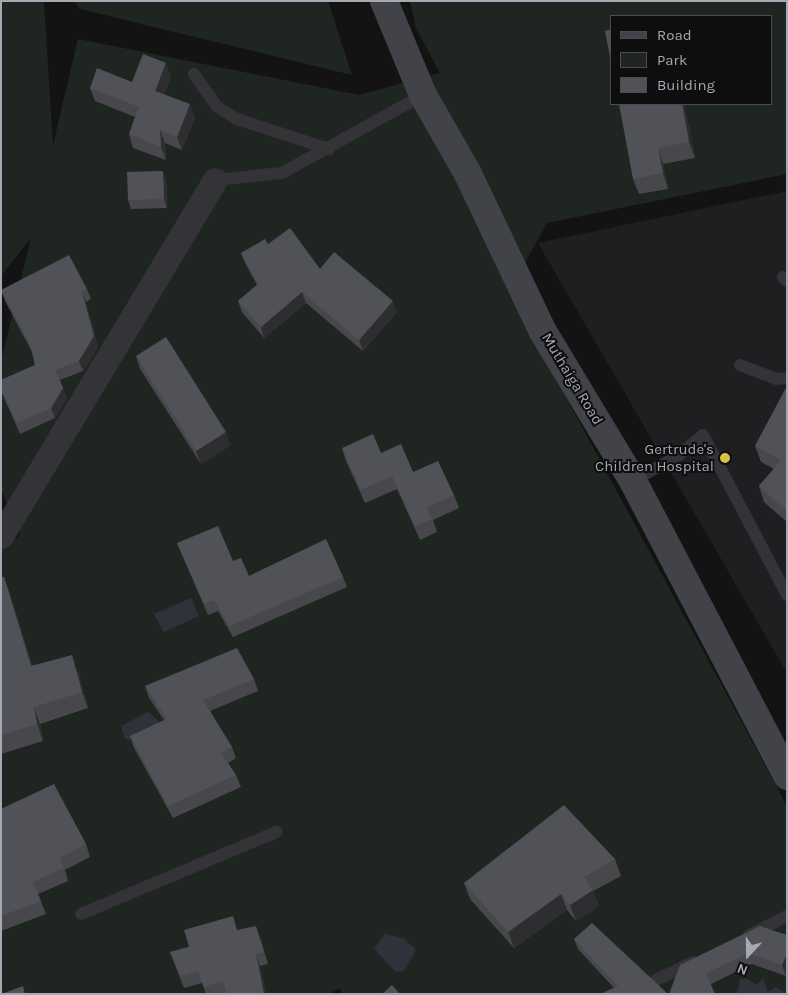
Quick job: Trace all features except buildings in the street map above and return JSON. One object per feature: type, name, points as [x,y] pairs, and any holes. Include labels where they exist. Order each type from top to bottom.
[{"type":"main road","name":"Muthaiga Road","points":[[384,1],[423,95],[468,174],[542,330],[633,481],[787,776]]},
{"type":"street","points":[[1,536],[214,180]]},
{"type":"lane","points":[[194,74],[216,106],[237,119],[330,149]]},
{"type":"lane","points":[[214,180],[282,173],[330,149],[423,95]]},
{"type":"lane","points":[[740,365],[776,380],[787,378]]},
{"type":"lane","points":[[633,481],[680,455],[703,436],[787,595]]},
{"type":"lane","points":[[81,914],[276,832]]},
{"type":"lane","points":[[735,942],[787,916]]},
{"type":"lane","points":[[656,980],[709,954]]},
{"type":"shaded area","name":"Gertrude's Children Hospital","points":[[787,191],[787,673],[538,243]]},
{"type":"shaded area","points":[[191,598],[199,616],[164,632],[154,614]]},
{"type":"shaded area","points":[[148,712],[159,721],[158,726],[131,740],[125,739],[121,726]]},
{"type":"shaded area","points":[[385,934],[403,938],[416,950],[404,971],[396,972],[374,949]]},
{"type":"shaded area","points":[[746,978],[757,985],[763,978],[768,992],[776,987],[787,994],[737,994],[740,979]]},
{"type":"green space","points":[[1,1],[44,1],[53,145],[78,39],[359,95],[440,73],[416,28],[410,1],[787,1],[787,174],[547,223],[509,292],[787,806],[787,994],[342,994],[340,988],[329,994],[1,994],[1,550],[20,535],[1,489],[1,361],[31,238],[1,276]]},
{"type":"green space","points":[[74,1],[328,1],[352,75],[80,9]]},
{"type":"place","name":"Gertrude's Children Hospital","points":[[725,458]]}]
